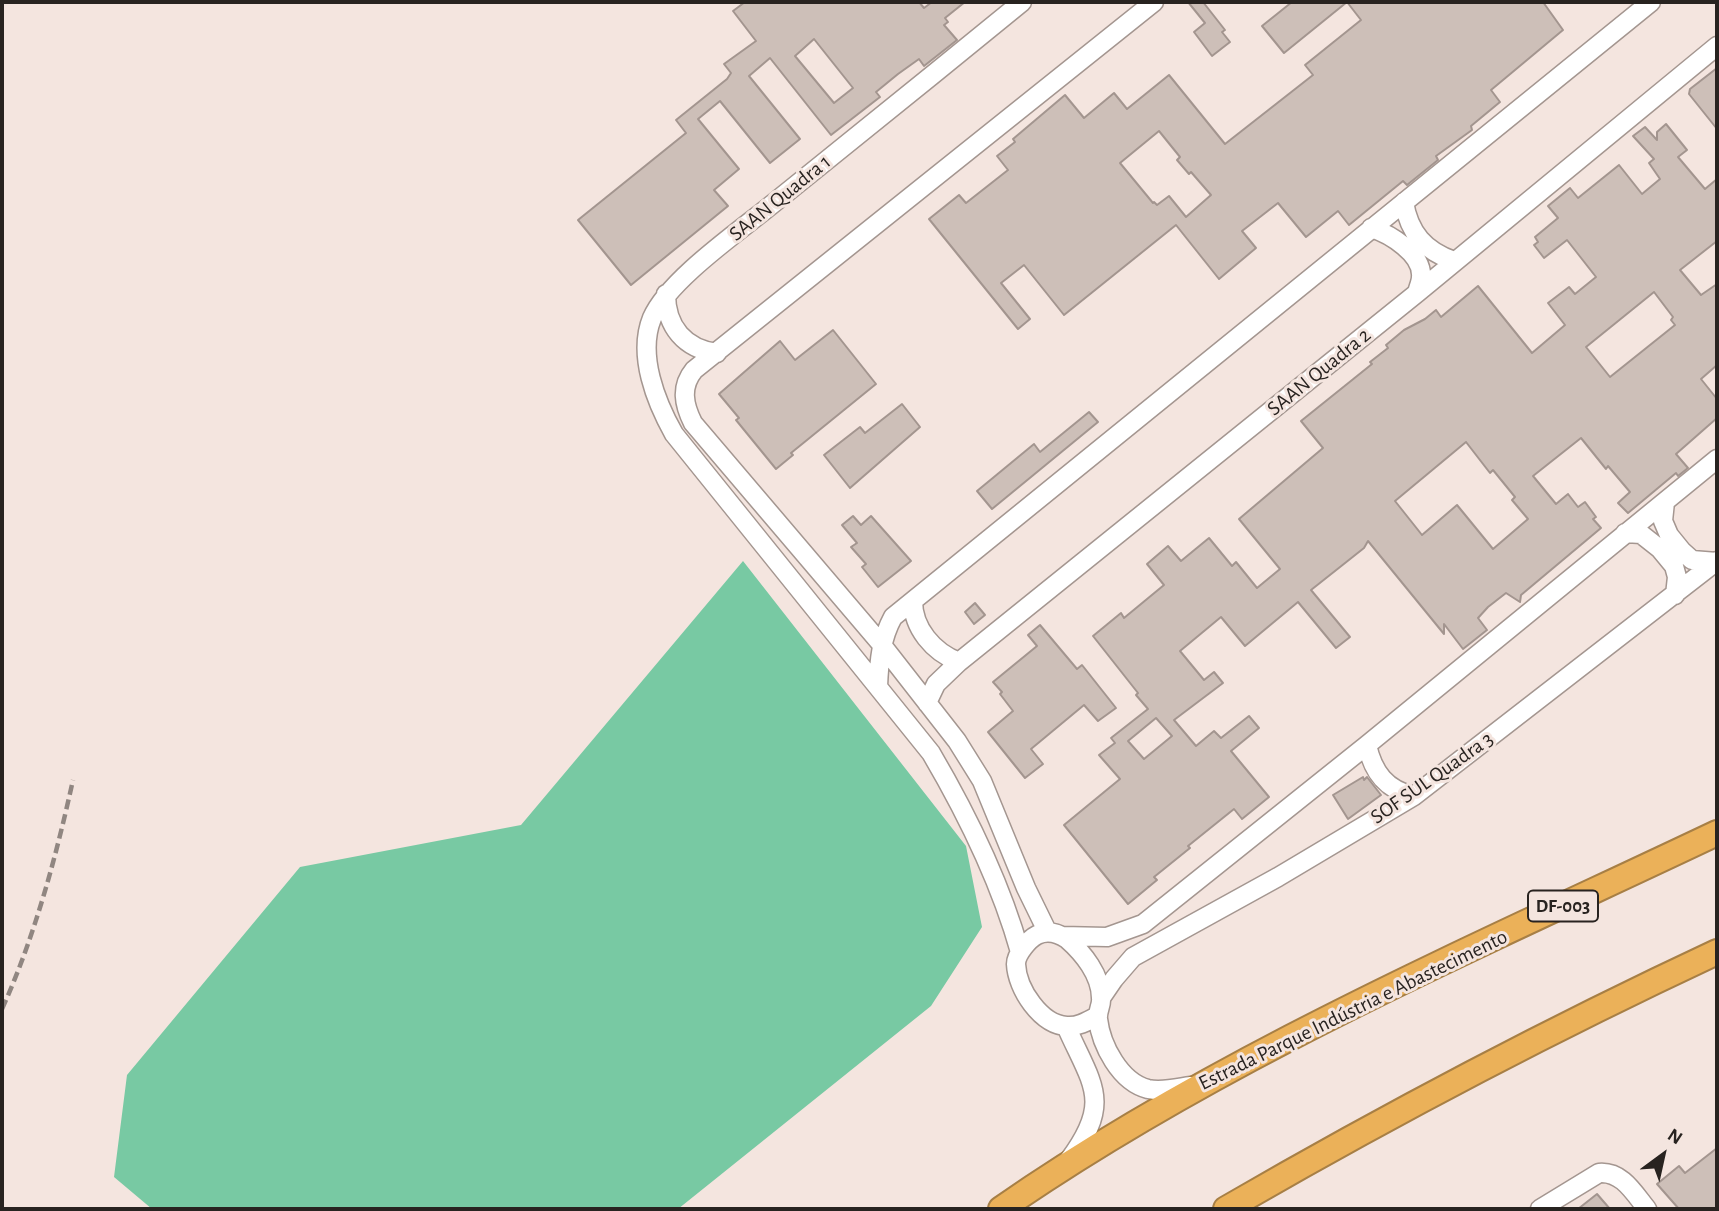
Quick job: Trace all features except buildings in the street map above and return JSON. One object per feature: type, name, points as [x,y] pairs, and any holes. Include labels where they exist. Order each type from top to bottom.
[{"type":"highway","name":"Estrada Parque Indústria e Abastecimento","points":[[1001,1209],[1064,1165],[1201,1084],[1409,980],[1717,833]]},
{"type":"highway","points":[[1226,1209],[1330,1149],[1717,952]]},
{"type":"street","name":"SAAN Quadra 1","points":[[1020,952],[1012,923],[990,867],[961,804],[931,753],[682,446],[658,401],[649,364],[649,327],[666,294],[716,250],[1022,2]]},
{"type":"street","points":[[1154,2],[694,370],[684,392],[685,404],[693,423],[882,645],[957,741],[982,781],[1026,888],[1055,934],[1077,948],[1097,979],[1101,998],[1097,1016],[1105,1046],[1113,1060],[1125,1074],[1148,1088],[1164,1090],[1201,1084]]},
{"type":"street","points":[[878,687],[882,645],[886,630],[894,617],[1651,2]]},
{"type":"street","name":"SAAN Quadra 2","points":[[927,704],[936,684],[959,662],[1417,293],[1717,46]]},
{"type":"street","points":[[1404,202],[1407,218],[1420,241],[1442,257],[1454,261]]},
{"type":"street","points":[[1371,228],[1397,238],[1406,248],[1422,276],[1417,293]]},
{"type":"street","points":[[666,294],[666,311],[680,334],[698,349],[717,353]]},
{"type":"street","points":[[1097,1016],[1081,1024],[1066,1026],[1043,1016],[1030,1003],[1016,964],[1020,952],[1034,935],[1107,937],[1143,924],[1367,745],[1717,458]]},
{"type":"street","points":[[1665,502],[1663,521],[1669,535],[1682,551],[1692,560],[1717,561]]},
{"type":"street","points":[[1625,533],[1640,534],[1660,549],[1674,566],[1677,577],[1675,595]]},
{"type":"street","name":"SOF SUL Quadra 3","points":[[1101,998],[1133,957],[1278,877],[1414,796],[1717,561]]},
{"type":"street","points":[[913,601],[913,616],[927,639],[947,657],[959,662]]},
{"type":"street","points":[[859,619],[894,617]]},
{"type":"street","points":[[1367,745],[1370,760],[1383,781],[1400,793],[1414,796]]},
{"type":"street","points":[[1064,1165],[1090,1127],[1096,1099],[1092,1082],[1066,1026]]},
{"type":"street","points":[[1540,1209],[1599,1173],[1606,1172],[1614,1174],[1625,1183],[1647,1209]]},
{"type":"green space","points":[[743,561],[966,846],[982,927],[931,1006],[678,1209],[152,1209],[114,1177],[127,1075],[300,867],[521,825]]},
{"type":"railway","points":[[2,1009],[44,896],[73,780]]}]
